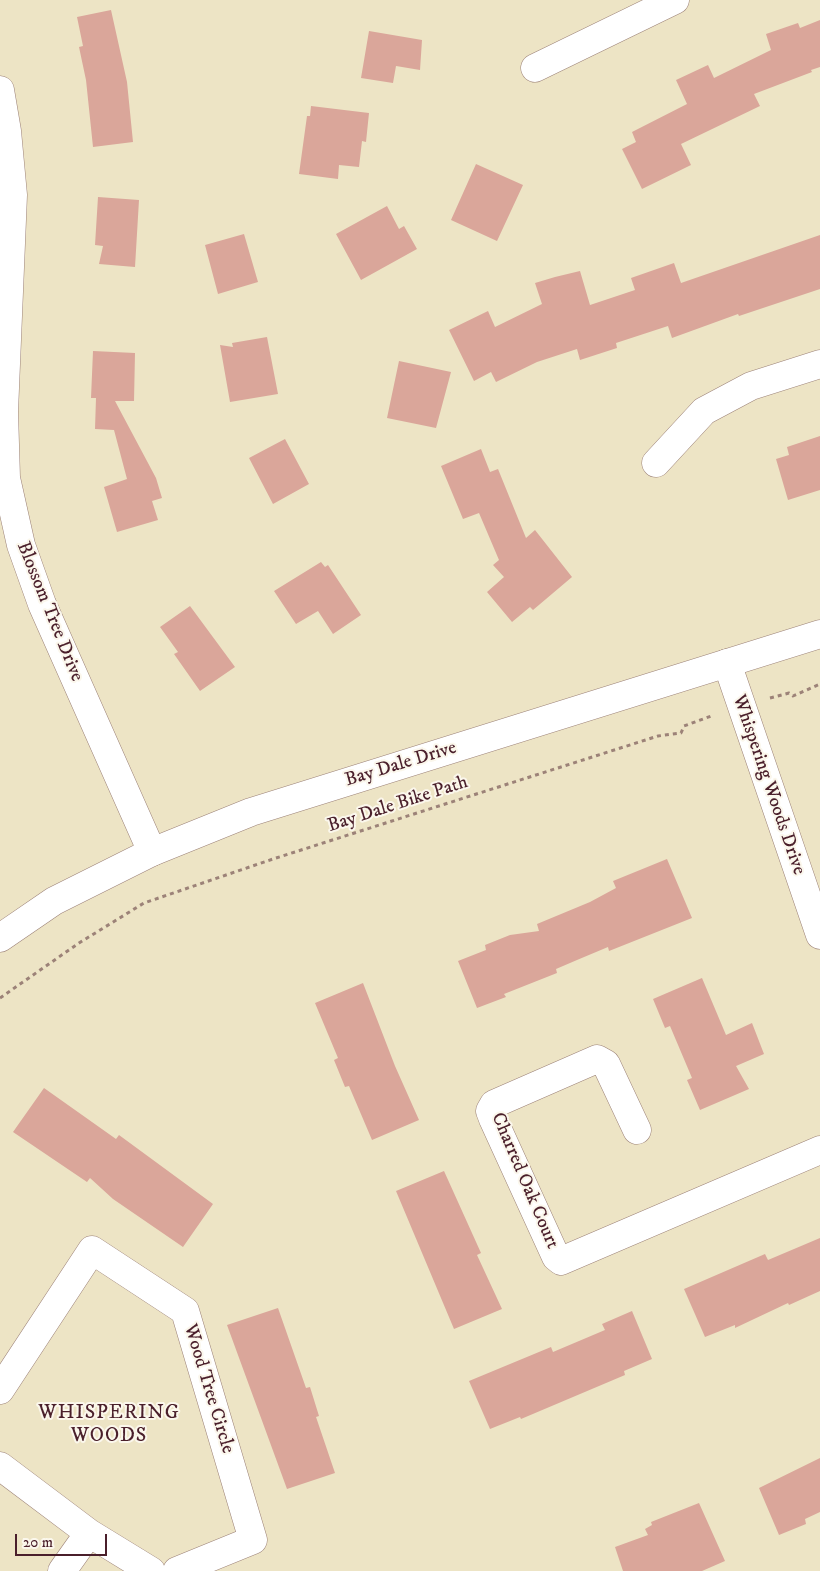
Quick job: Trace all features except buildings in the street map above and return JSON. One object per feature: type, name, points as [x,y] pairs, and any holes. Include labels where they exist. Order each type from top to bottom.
[{"type":"street","points":[[535,68],[675,0]]},
{"type":"street","name":"Blossom Tree Drive","points":[[0,90],[7,131],[12,195],[4,412],[6,478],[21,545],[42,604],[152,852]]},
{"type":"street","points":[[656,464],[704,411],[751,386],[820,364]]},
{"type":"street","name":"Bay Dale Drive","points":[[0,938],[54,900],[152,852],[251,812],[820,634]]},
{"type":"street","name":"Whispering Woods Drive","points":[[727,663],[820,936]]},
{"type":"street","name":"Charred Oak Court","points":[[637,1130],[606,1064],[597,1059],[494,1104],[490,1111],[493,1119],[556,1257],[561,1261],[820,1150]]},
{"type":"street","name":"Wood Tree Circle","points":[[0,1390],[92,1250],[185,1310],[254,1540],[176,1571]]},
{"type":"street","points":[[0,1466],[89,1533],[152,1571]]},
{"type":"street","points":[[62,1571],[89,1533]]},
{"type":"path","name":"Bay Dale Bike Path","points":[[0,998],[79,943],[144,903],[273,859],[649,739],[681,734],[684,726],[741,706],[788,693],[793,696],[820,684]]},
{"type":"district","name":"WHISPERING WOODS","points":[[109,1426]]}]
